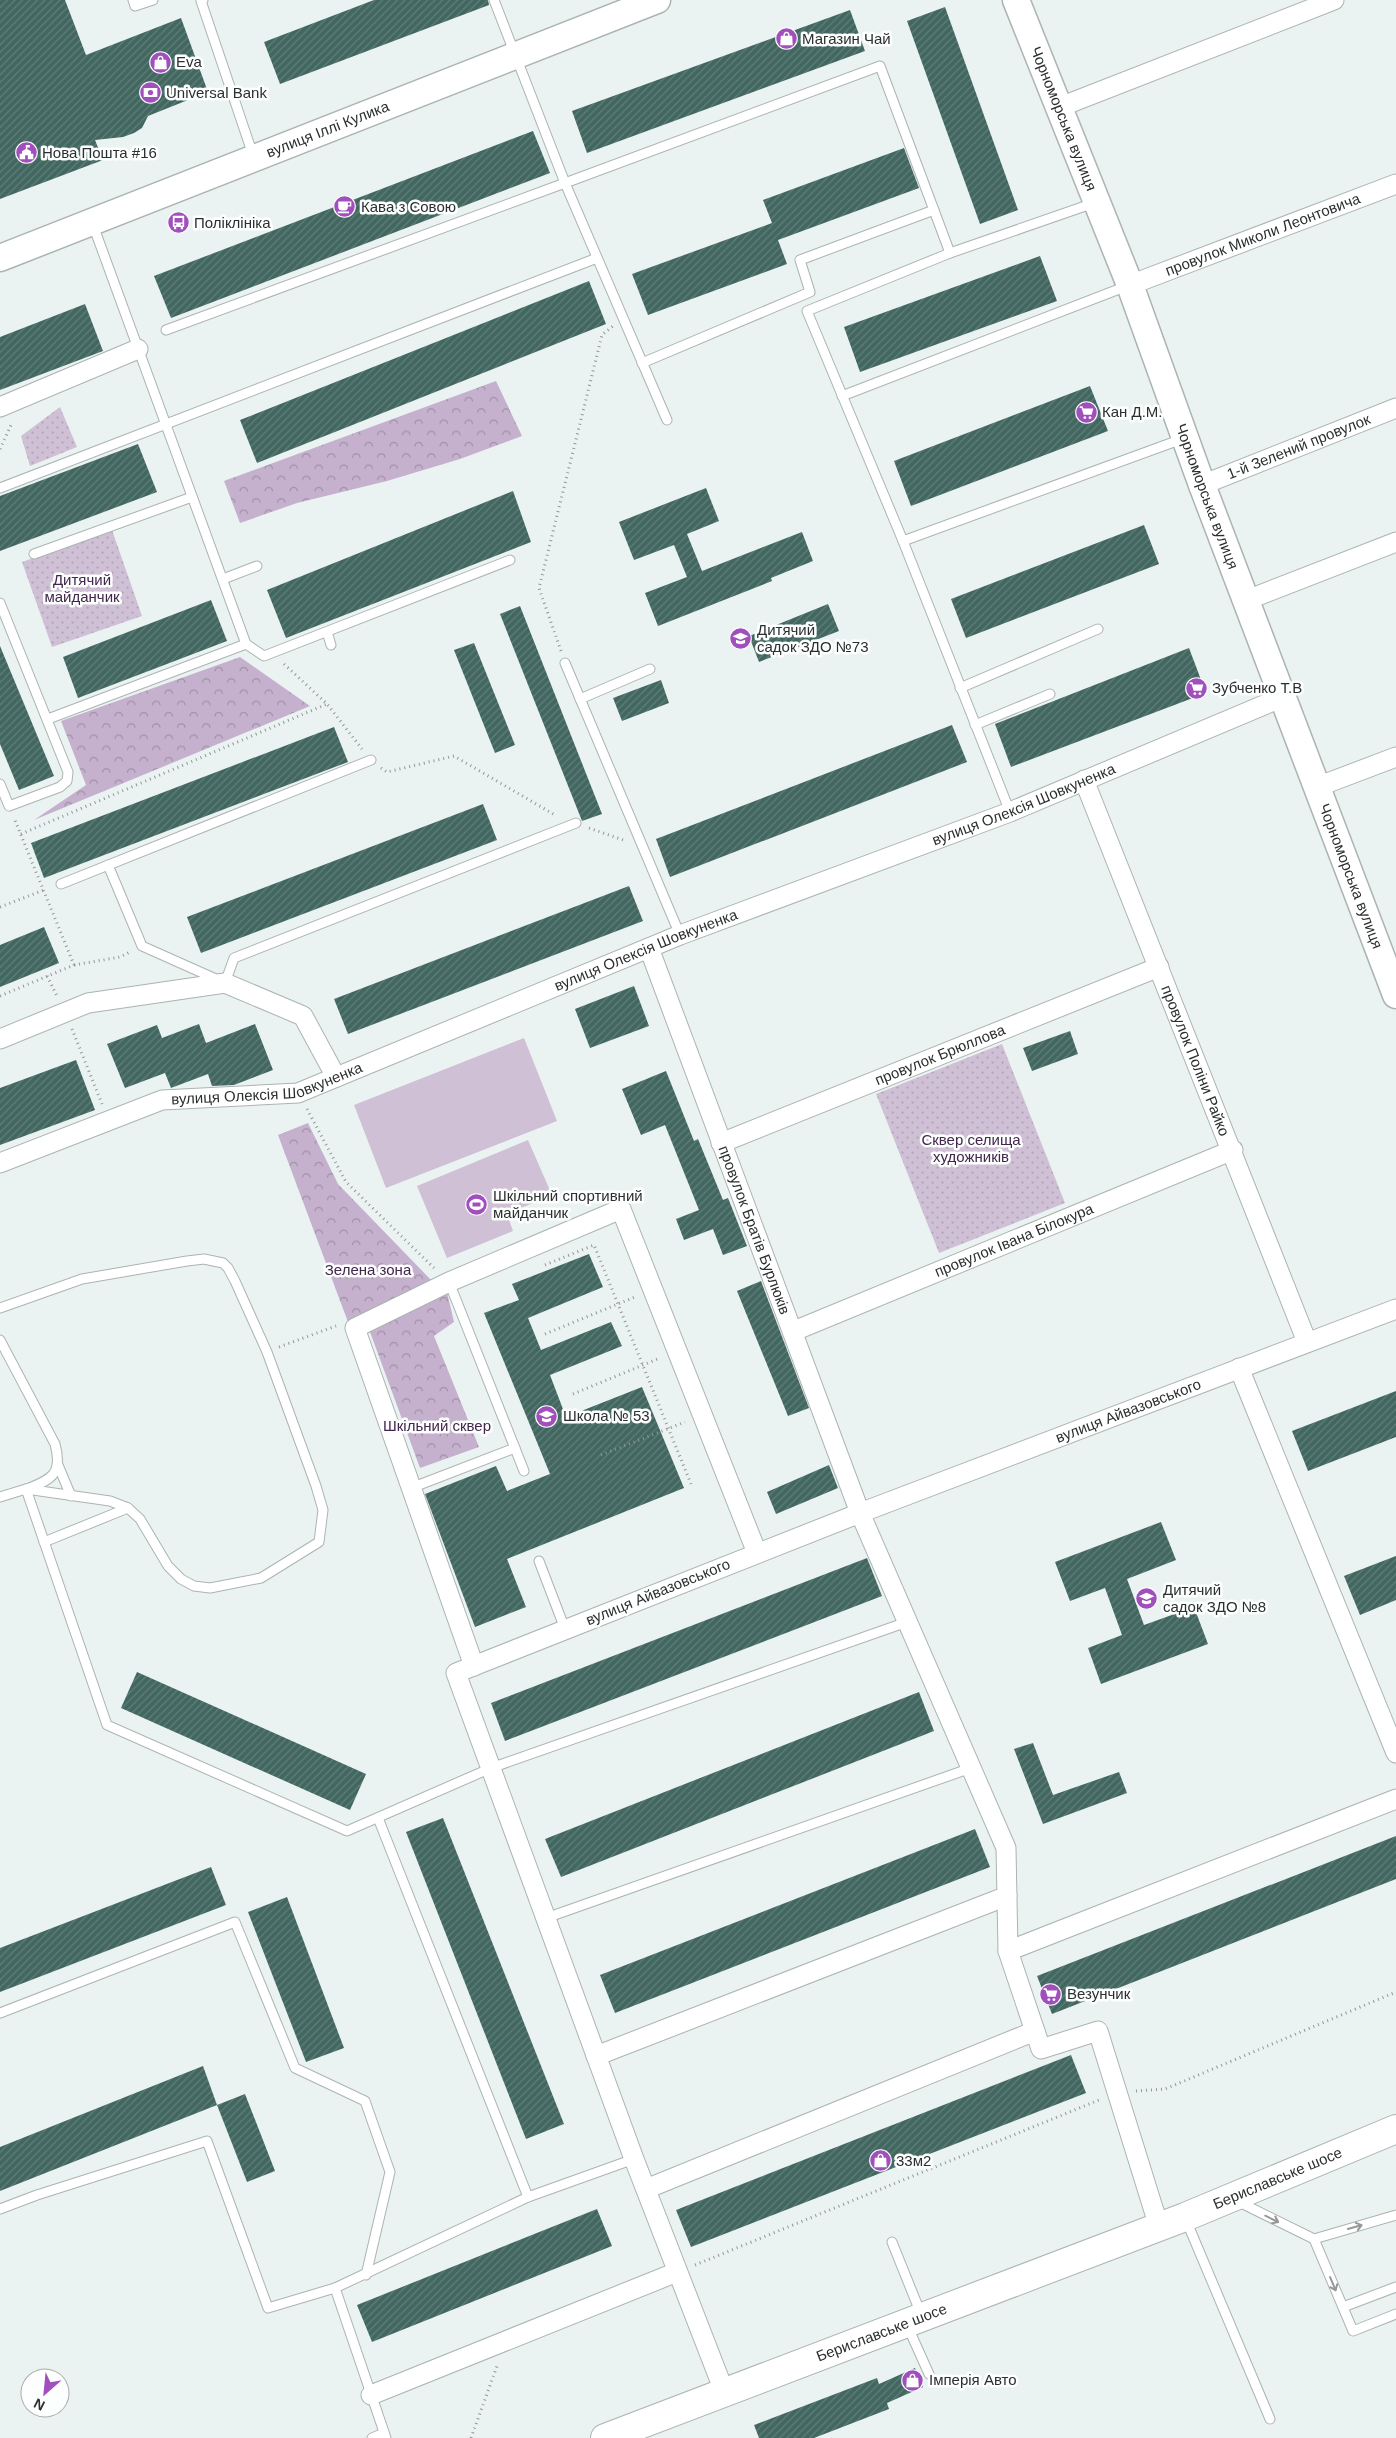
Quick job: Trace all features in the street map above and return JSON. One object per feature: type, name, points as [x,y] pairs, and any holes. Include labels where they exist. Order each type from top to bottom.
[{"type":"main road","name":"Бериславське шосе","points":[[604,2438],[1160,2227],[1396,2129]]},
{"type":"street","name":"вулиця Іллі Кулика","points":[[0,258],[657,0]]},
{"type":"street","name":"Чорноморська вулиця","points":[[1016,0],[1130,285],[1184,438],[1317,787],[1391,965],[1396,995]]},
{"type":"street","points":[[1060,107],[1334,0]]},
{"type":"street","name":"провулок Миколи Леонтовича","points":[[1130,285],[1396,184]]},
{"type":"street","points":[[0,407],[138,350]]},
{"type":"street","name":"1-й Зелений провулок","points":[[1202,485],[1396,408]]},
{"type":"street","points":[[1247,600],[1396,542]]},
{"type":"street","name":"вулиця Олексія Шовкуненка","points":[[0,1162],[162,1100],[298,1093],[680,935],[1010,812],[1283,697]]},
{"type":"street","points":[[1317,787],[1396,757]]},
{"type":"street","name":"провулок Поліни Райко","points":[[1084,780],[1233,1150],[1307,1342]]},
{"type":"street","name":"провулок Братів Бурлюків","points":[[649,948],[721,1143],[794,1331],[860,1513]]},
{"type":"street","name":"провулок Брюллова","points":[[721,1143],[1159,967]]},
{"type":"street","points":[[0,1039],[88,1003],[225,983],[303,1016],[336,1077]]},
{"type":"street","name":"провулок Івана Білокура","points":[[794,1331],[1233,1150]]},
{"type":"street","points":[[474,1666],[355,1328],[449,1282],[621,1209],[757,1553]]},
{"type":"street","name":"вулиця Айвазовського","points":[[491,1768],[456,1673],[860,1513],[1396,1309]]},
{"type":"street","points":[[1239,1368],[1396,1753]]},
{"type":"street","points":[[860,1513],[1006,1848],[1008,1951],[1041,2049],[1098,2031],[1116,2093],[1160,2227]]},
{"type":"street","points":[[491,1768],[634,2159],[724,2391]]},
{"type":"street","points":[[1008,1951],[1396,1799]]},
{"type":"street","points":[[596,2056],[1007,1896]]},
{"type":"street","points":[[646,2189],[1035,2031]]},
{"type":"street","points":[[371,2395],[506,2343],[677,2272]]},
{"type":"lane","points":[[133,0],[135,6],[153,0]]},
{"type":"lane","points":[[201,0],[254,158]]},
{"type":"lane","points":[[494,0],[565,183],[667,420]]},
{"type":"lane","points":[[166,330],[880,66],[950,253]]},
{"type":"lane","points":[[1010,812],[903,541],[808,311],[950,253],[1096,202]]},
{"type":"lane","points":[[642,363],[810,292],[800,260],[934,210]]},
{"type":"lane","points":[[92,222],[246,644],[264,656],[510,560]]},
{"type":"lane","points":[[0,488],[597,258]]},
{"type":"lane","points":[[842,396],[1130,285]]},
{"type":"lane","points":[[903,541],[1184,438]]},
{"type":"lane","points":[[34,554],[192,497]]},
{"type":"lane","points":[[222,579],[257,566]]},
{"type":"lane","points":[[0,603],[68,772],[67,781],[60,787],[9,806],[0,784]]},
{"type":"lane","points":[[960,688],[1098,629]]},
{"type":"lane","points":[[326,632],[331,645]]},
{"type":"lane","points":[[48,719],[246,644]]},
{"type":"lane","points":[[564,663],[680,935]]},
{"type":"lane","points":[[580,700],[650,670]]},
{"type":"lane","points":[[975,725],[1050,694]]},
{"type":"lane","points":[[60,884],[371,760]]},
{"type":"lane","points":[[108,865],[142,946],[225,983],[234,958],[576,823]]},
{"type":"lane","points":[[0,1308],[82,1279],[187,1261],[214,1260],[223,1263],[228,1268],[266,1352],[298,1434],[322,1510],[319,1542],[261,1578],[210,1588],[194,1586],[181,1579],[168,1566],[140,1519],[128,1508],[110,1501],[26,1489]]},
{"type":"lane","points":[[449,1282],[524,1471]]},
{"type":"lane","points":[[0,1340],[55,1444],[58,1465],[71,1496]]},
{"type":"lane","points":[[411,1488],[515,1448]]},
{"type":"lane","points":[[0,1497],[48,1480],[55,1473],[58,1465]]},
{"type":"lane","points":[[26,1489],[107,1725],[347,1831],[491,1768],[907,1622]]},
{"type":"lane","points":[[44,1542],[128,1508]]},
{"type":"lane","points":[[540,1561],[566,1629]]},
{"type":"lane","points":[[546,1918],[971,1768]]},
{"type":"lane","points":[[378,1818],[528,2196]]},
{"type":"lane","points":[[0,2013],[235,1922],[296,2068],[365,2101],[390,2172],[366,2274]]},
{"type":"lane","points":[[0,2209],[37,2195],[207,2141],[268,2308],[335,2288],[528,2196],[634,2159]]},
{"type":"lane","points":[[1230,2198],[1314,2239],[1353,2331],[1396,2314]]},
{"type":"lane","points":[[1314,2239],[1396,2215]]},
{"type":"lane","points":[[1185,2217],[1270,2419]]},
{"type":"lane","points":[[892,2242],[929,2374]]},
{"type":"lane","points":[[1343,2307],[1396,2287]]},
{"type":"lane","points":[[335,2288],[385,2436],[372,2438]]},
{"type":"path","points":[[564,663],[539,588],[602,335],[623,318]]},
{"type":"path","points":[[272,653],[327,704],[371,760],[387,772],[454,756],[555,815],[643,848]]},
{"type":"path","points":[[21,834],[327,704]]},
{"type":"path","points":[[9,806],[74,965]]},
{"type":"path","points":[[0,907],[44,890]]},
{"type":"path","points":[[0,996],[74,965],[120,957]]},
{"type":"path","points":[[47,976],[66,1013],[109,1120]]},
{"type":"path","points":[[298,1093],[346,1182],[449,1282]]},
{"type":"path","points":[[594,1245],[691,1484]]},
{"type":"path","points":[[546,1334],[618,1305]]},
{"type":"path","points":[[266,1352],[336,1326]]},
{"type":"path","points":[[573,1394],[643,1365]]},
{"type":"path","points":[[601,1455],[669,1428]]},
{"type":"path","points":[[677,2272],[1116,2093],[1165,2089],[1396,1992]]},
{"type":"path","points":[[471,2438],[506,2343]]},
{"type":"green space","points":[[496,381],[522,436],[460,459],[387,481],[297,503],[240,523],[224,481]]},
{"type":"green space","points":[[60,407],[77,447],[30,466],[21,436]]},
{"type":"green space","name":"Дитячий майданчик","points":[[112,530],[142,616],[52,647],[22,562]]},
{"type":"green space","points":[[240,657],[310,706],[34,820],[86,785],[61,721]]},
{"type":"green space","points":[[524,1038],[557,1121],[386,1188],[354,1105]]},
{"type":"green space","name":"Сквер селища художників","points":[[1002,1044],[1065,1203],[939,1253],[876,1094]]},
{"type":"green space","name":"Зелена зона","points":[[308,1123],[338,1184],[432,1281],[348,1322],[278,1135]]},
{"type":"green space","name":"Шкільний спортивний майданчик","points":[[528,1140],[552,1195],[507,1214],[513,1231],[447,1258],[417,1186]]},
{"type":"green space","name":"Шкільний сквер","points":[[447,1292],[454,1322],[434,1336],[479,1447],[420,1468],[370,1332]]},
{"type":"building","points":[[0,0],[65,0],[86,55],[181,18],[208,92],[148,116],[142,128],[134,133],[123,137],[95,140],[103,160],[0,199]]},
{"type":"building","points":[[374,0],[488,0],[489,5],[280,84],[264,42]]},
{"type":"building","points":[[945,7],[1018,210],[980,224],[907,21]]},
{"type":"building","points":[[850,10],[865,51],[587,153],[572,111]]},
{"type":"building","points":[[533,131],[550,173],[171,318],[154,276]]},
{"type":"building","points":[[904,148],[919,188],[778,240],[787,264],[648,315],[632,274],[772,223],[763,200]]},
{"type":"building","points":[[1040,256],[1057,301],[860,372],[844,327]]},
{"type":"building","points":[[589,281],[606,324],[257,463],[240,420]]},
{"type":"building","points":[[85,304],[103,351],[0,390],[0,337]]},
{"type":"building","points":[[1090,386],[1108,431],[911,506],[894,461]]},
{"type":"building","points":[[138,444],[157,492],[0,551],[0,496]]},
{"type":"building","points":[[706,488],[719,521],[687,534],[702,571],[802,532],[813,561],[771,578],[772,581],[658,626],[645,593],[687,577],[674,545],[634,560],[619,522]]},
{"type":"building","points":[[513,491],[531,542],[286,638],[267,590]]},
{"type":"building","points":[[1144,525],[1159,564],[966,638],[951,599]]},
{"type":"building","points":[[211,600],[227,641],[78,698],[63,657]]},
{"type":"building","points":[[828,604],[839,631],[759,662],[749,636]]},
{"type":"building","points":[[520,606],[602,814],[582,821],[500,614]]},
{"type":"building","points":[[474,643],[515,745],[495,753],[454,650]]},
{"type":"building","points":[[0,646],[54,776],[19,790],[0,744]]},
{"type":"building","points":[[1189,648],[1206,693],[1011,767],[995,724]]},
{"type":"building","points":[[661,680],[669,703],[622,721],[613,698]]},
{"type":"building","points":[[952,725],[967,762],[670,877],[656,839]]},
{"type":"building","points":[[334,727],[348,762],[44,878],[31,843]]},
{"type":"building","points":[[483,804],[497,840],[201,953],[187,917]]},
{"type":"building","points":[[629,886],[643,921],[348,1034],[334,999]]},
{"type":"building","points":[[44,927],[59,963],[0,987],[0,945]]},
{"type":"building","points":[[634,986],[649,1026],[590,1048],[575,1009]]},
{"type":"building","points":[[199,1024],[206,1043],[255,1024],[273,1070],[234,1085],[212,1086],[208,1074],[171,1088],[165,1073],[125,1088],[107,1044],[157,1025],[162,1038]]},
{"type":"building","points":[[1070,1031],[1078,1054],[1032,1071],[1023,1048]]},
{"type":"building","points":[[76,1060],[95,1110],[0,1145],[0,1088]]},
{"type":"building","points":[[666,1071],[694,1141],[698,1139],[723,1200],[728,1198],[747,1246],[723,1255],[713,1229],[684,1240],[676,1219],[699,1210],[665,1125],[641,1135],[622,1089]]},
{"type":"building","points":[[589,1254],[603,1287],[528,1318],[541,1350],[611,1322],[622,1346],[550,1375],[566,1417],[642,1387],[684,1488],[507,1559],[526,1607],[475,1627],[425,1494],[496,1466],[507,1491],[550,1474],[484,1313],[519,1300],[512,1284]]},
{"type":"building","points":[[761,1281],[809,1408],[788,1416],[737,1291]]},
{"type":"building","points":[[1396,1391],[1396,1437],[1308,1471],[1292,1431]]},
{"type":"building","points":[[829,1465],[838,1488],[776,1514],[767,1492]]},
{"type":"building","points":[[1161,1522],[1176,1560],[1127,1579],[1144,1625],[1194,1607],[1208,1644],[1101,1684],[1088,1648],[1122,1635],[1105,1588],[1070,1601],[1055,1562]]},
{"type":"building","points":[[1396,1556],[1396,1600],[1360,1615],[1344,1576]]},
{"type":"building","points":[[867,1558],[882,1596],[505,1741],[491,1703]]},
{"type":"building","points":[[137,1672],[366,1774],[350,1810],[121,1708]]},
{"type":"building","points":[[919,1692],[934,1731],[561,1877],[545,1839]]},
{"type":"building","points":[[1033,1743],[1053,1795],[1119,1772],[1127,1793],[1043,1824],[1014,1749]]},
{"type":"building","points":[[443,1818],[564,2124],[526,2139],[406,1832]]},
{"type":"building","points":[[975,1829],[990,1867],[615,2013],[600,1975]]},
{"type":"building","points":[[1396,1836],[1396,1879],[1052,2014],[1037,1976]]},
{"type":"building","points":[[211,1867],[226,1905],[0,1992],[0,1948]]},
{"type":"building","points":[[287,1897],[344,2048],[306,2062],[248,1912]]},
{"type":"building","points":[[1071,2055],[1086,2093],[691,2247],[676,2210]]},
{"type":"building","points":[[203,2066],[217,2105],[0,2191],[0,2147]]},
{"type":"building","points":[[245,2094],[275,2171],[247,2182],[217,2105]]},
{"type":"building","points":[[597,2209],[612,2246],[372,2342],[357,2305]]},
{"type":"building","points":[[915,2368],[923,2387],[887,2403],[889,2409],[814,2438],[759,2438],[754,2425],[877,2378],[879,2384]]},
{"type":"place","name":"Магазин Чай","points":[[786,39]]},
{"type":"place","name":"Eva","points":[[160,62]]},
{"type":"place","name":"Universal Bank","points":[[150,93]]},
{"type":"place","name":"Нова Пошта #16","points":[[26,153]]},
{"type":"place","name":"Кава з Совою","points":[[345,207]]},
{"type":"place","name":"Поліклініка","points":[[178,223]]},
{"type":"place","name":"Кан Д.М.","points":[[1086,412]]},
{"type":"place","name":"Дитячий садок ЗДО №73","points":[[741,639]]},
{"type":"place","name":"Зубченко Т.В","points":[[1196,688]]},
{"type":"place","name":"Шкільний спортивний майданчик","points":[[477,1205]]},
{"type":"place","name":"Школа № 53","points":[[547,1416]]},
{"type":"place","name":"Дитячий садок ЗДО №8","points":[[1147,1599]]},
{"type":"place","name":"Везунчик","points":[[1051,1994]]},
{"type":"place","name":"33м2","points":[[880,2161]]},
{"type":"place","name":"Імперія Авто","points":[[913,2380]]}]
